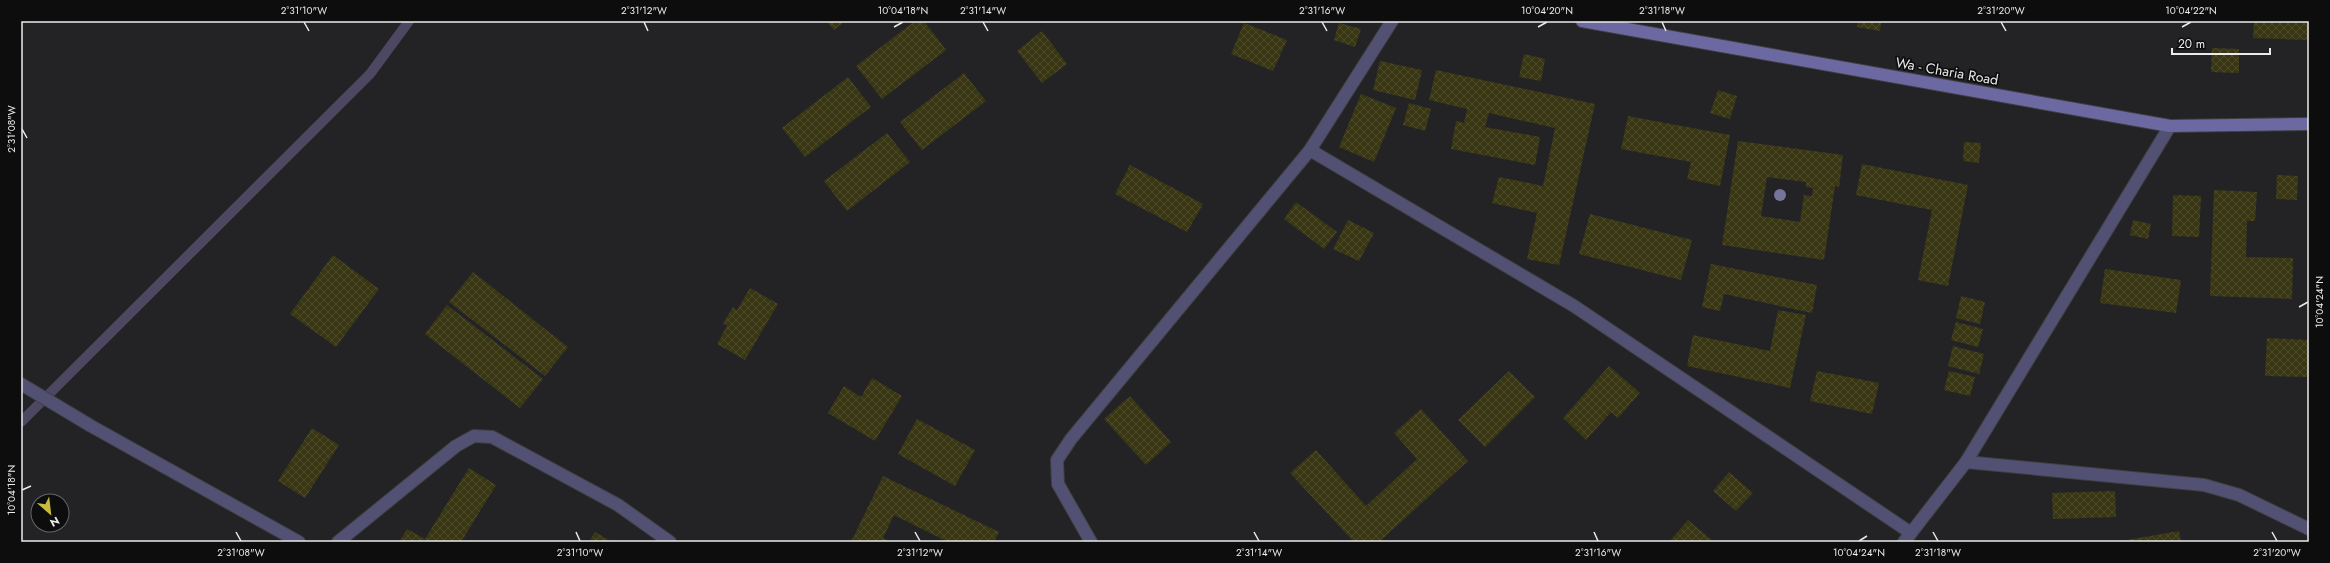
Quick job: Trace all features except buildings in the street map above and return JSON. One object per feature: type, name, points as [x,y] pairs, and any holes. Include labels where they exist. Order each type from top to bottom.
[{"type":"street","points":[[1091,542],[1058,484],[1057,460],[1071,439],[1310,150],[1392,21]]},
{"type":"street","name":"Wa - Charia Road","points":[[1582,21],[2170,126],[2309,124]]},
{"type":"street","points":[[1310,150],[1574,306],[1907,538],[1966,462],[2170,126]]},
{"type":"street","points":[[21,384],[92,426],[299,542]]},
{"type":"street","points":[[338,542],[456,446],[474,436],[492,436],[618,504],[670,542]]},
{"type":"street","points":[[1966,462],[2204,485],[2238,495],[2309,529]]},
{"type":"waterway","points":[[21,422],[370,74],[409,21]]}]
